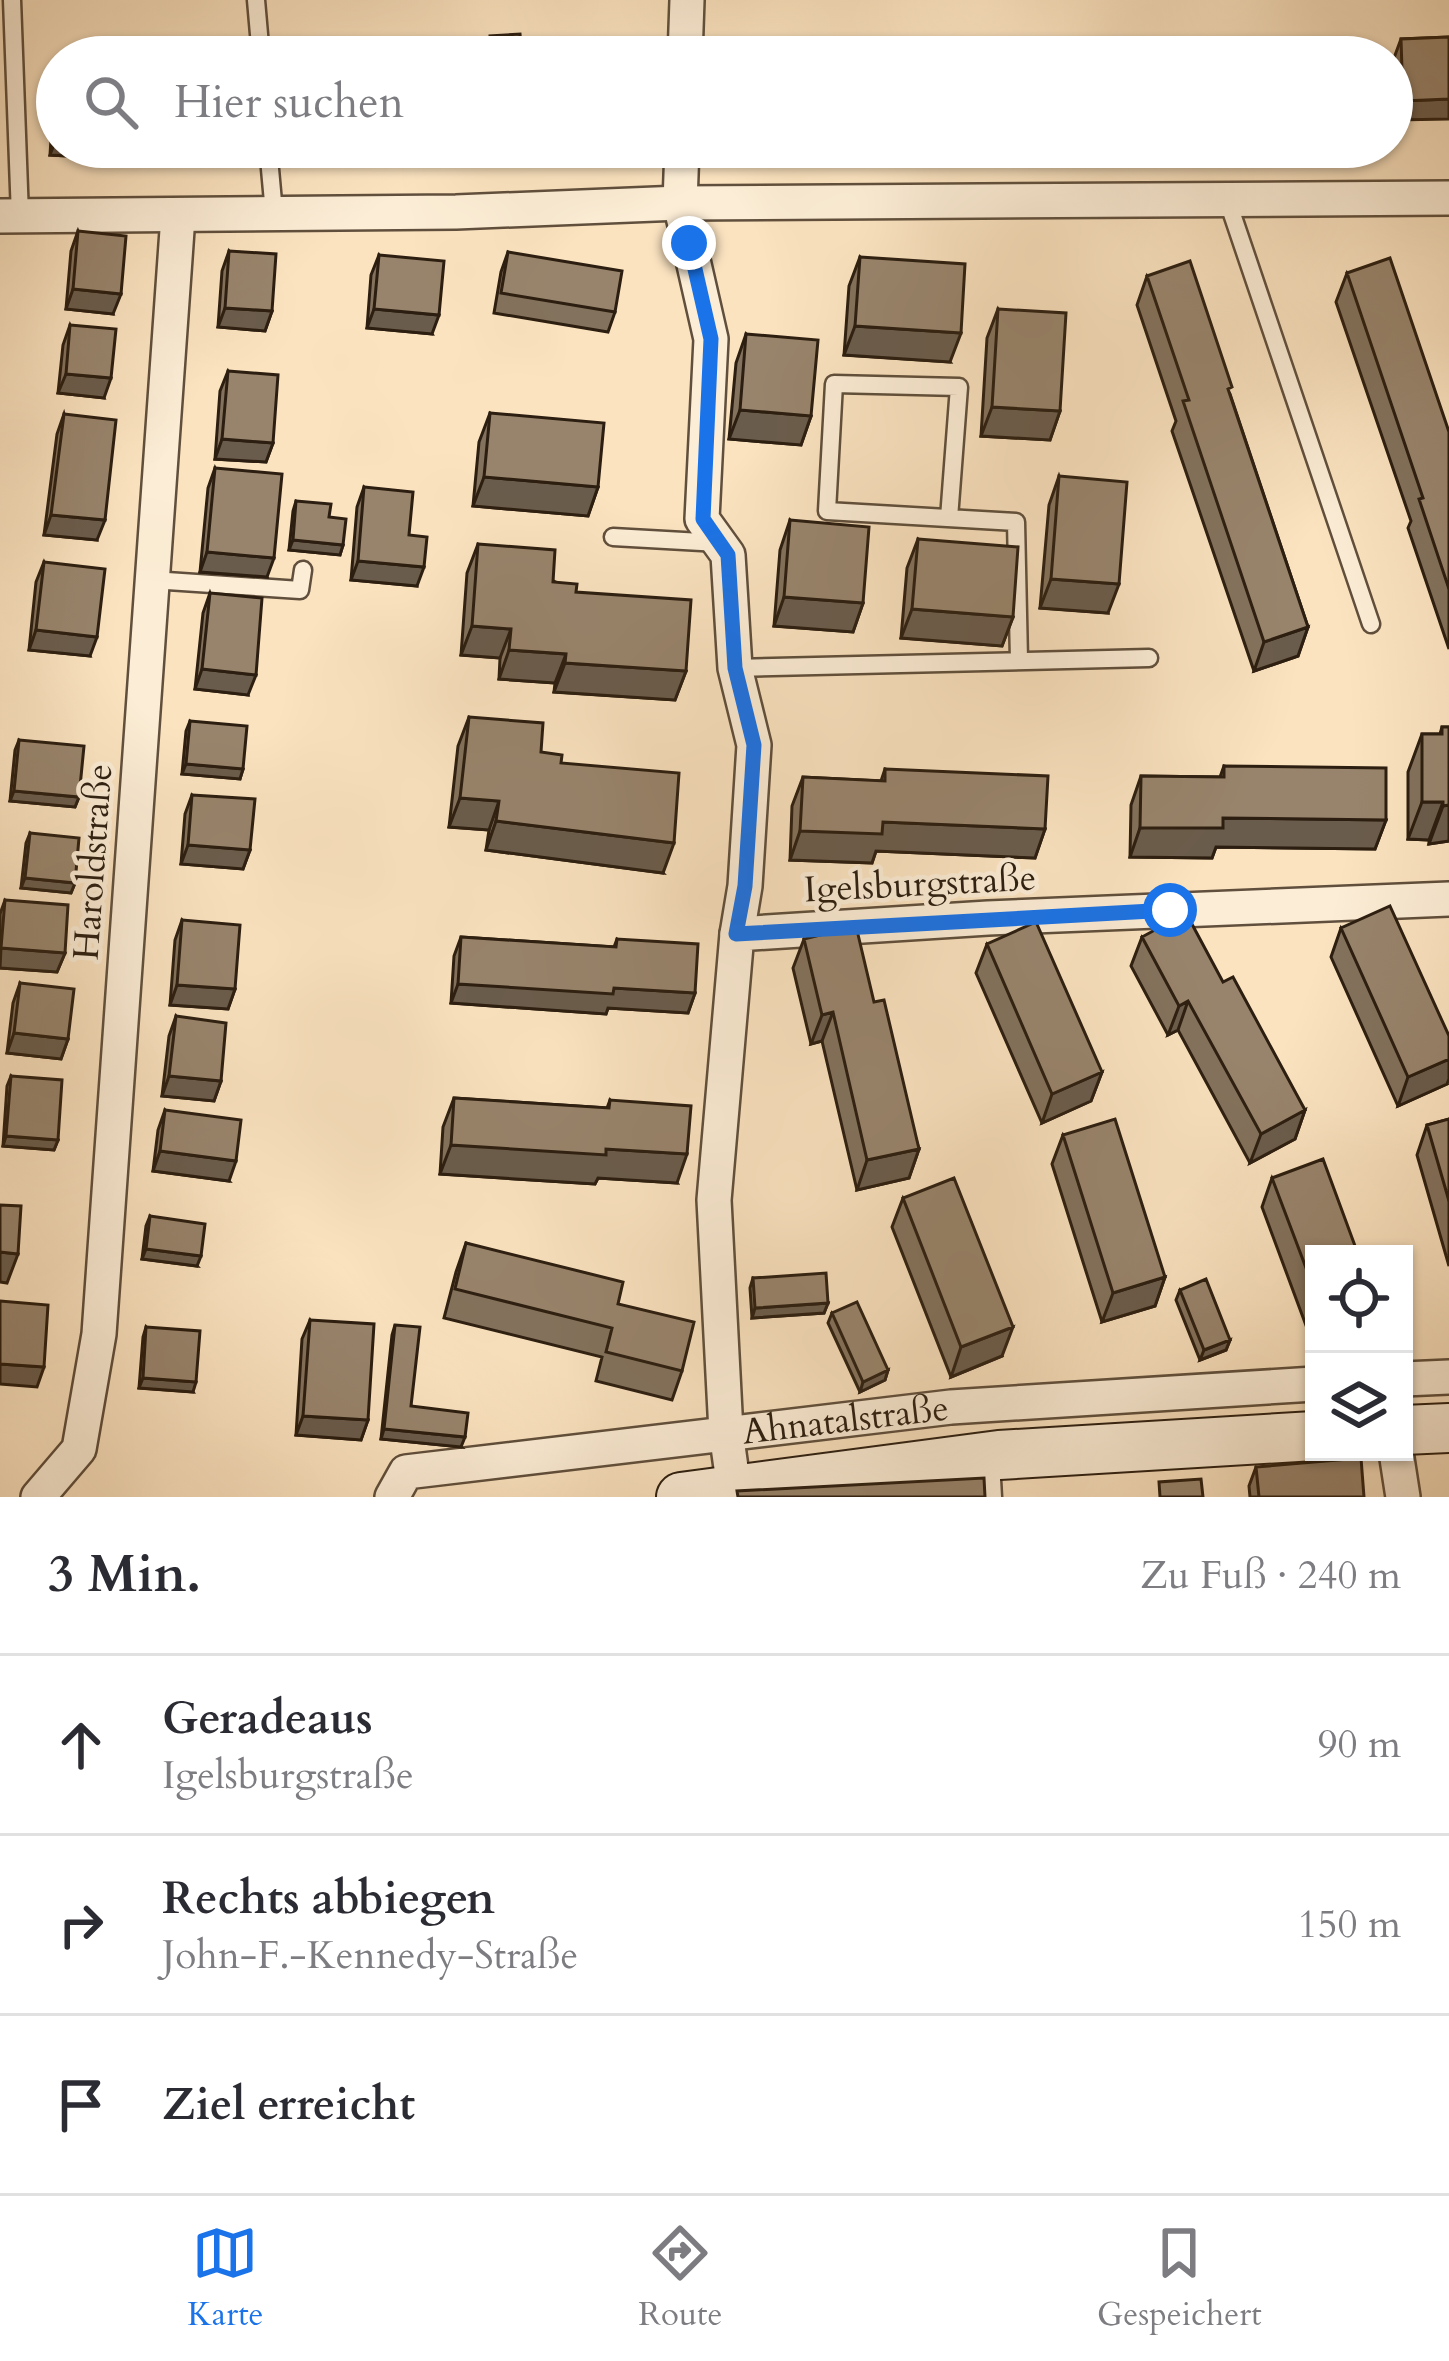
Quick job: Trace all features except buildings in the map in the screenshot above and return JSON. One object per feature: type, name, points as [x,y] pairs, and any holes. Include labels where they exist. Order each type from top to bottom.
[{"type":"street","points":[[686,36],[687,0]]},
{"type":"street","points":[[681,168],[680,203],[711,339],[703,519],[728,555],[735,668],[754,745],[714,1200],[726,1432],[734,1490]]},
{"type":"street","points":[[10,216],[680,203],[1449,198]]},
{"type":"street","name":"Haroldstraße","points":[[38,1497],[79,1449],[99,1334],[178,216]]},
{"type":"street","name":"Igelsburgstraße","points":[[736,934],[1449,898]]},
{"type":"street","points":[[1413,1379],[1449,1377]]},
{"type":"street","name":"Ahnatalstraße","points":[[392,1497],[406,1472],[726,1432],[951,1407],[1305,1385]]},
{"type":"street","points":[[1413,1430],[1449,1428]]},
{"type":"street","name":"Ahnatalstraße","points":[[682,1497],[734,1490],[992,1477],[1305,1437]]},
{"type":"street","points":[[1397,1461],[1403,1497]]},
{"type":"lane","points":[[10,216],[12,0]]},
{"type":"lane","points":[[256,0],[259,36]]},
{"type":"lane","points":[[270,168],[274,213]]},
{"type":"lane","points":[[1227,199],[1371,624]]},
{"type":"lane","points":[[950,518],[959,387],[834,384],[827,511],[1016,522],[1019,661]]},
{"type":"lane","points":[[614,537],[720,543]]},
{"type":"lane","points":[[152,580],[300,590],[303,570]]},
{"type":"lane","points":[[735,668],[1149,658]]},
{"type":"route","points":[[689,243],[711,339],[703,519],[728,555],[735,668],[754,745],[745,886],[736,934],[1170,910]]}]
